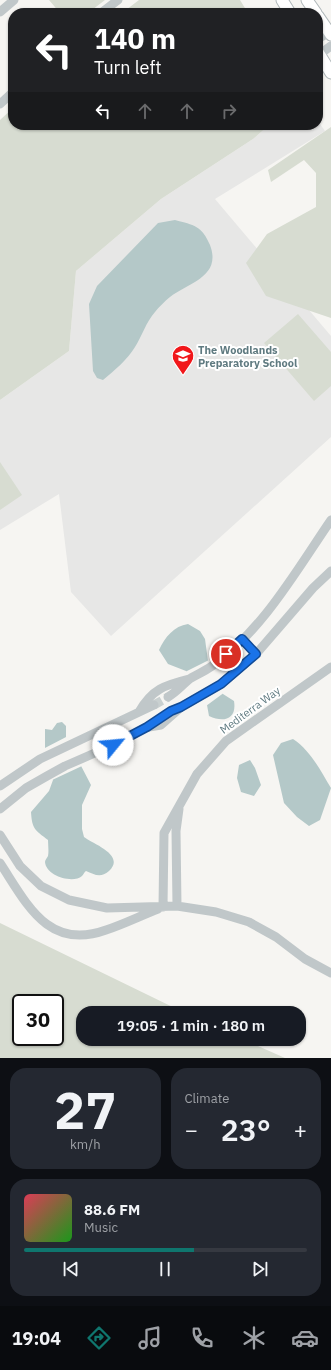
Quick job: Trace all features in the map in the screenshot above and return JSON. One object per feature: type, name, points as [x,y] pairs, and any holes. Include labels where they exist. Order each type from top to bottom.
[{"type":"main road","points":[[323,23],[330,33]]},
{"type":"main road","points":[[323,60],[331,73]]},
{"type":"street","points":[[0,12],[14,0]]},
{"type":"street","points":[[108,8],[118,0]]},
{"type":"street","points":[[0,104],[8,97]]},
{"type":"street","points":[[139,712],[146,700],[155,692],[173,683],[189,679],[212,666],[242,639],[261,619],[331,520]]},
{"type":"street","points":[[0,809],[26,788],[47,776],[113,745],[147,727],[161,724],[181,707],[221,684],[256,654],[313,588],[331,571]]},
{"type":"street","points":[[242,639],[256,654]]},
{"type":"street","name":"Mediterra Way","points":[[162,907],[164,833],[197,774],[226,742],[331,667]]},
{"type":"street","points":[[168,697],[178,692],[189,679]]},
{"type":"street","points":[[0,786],[40,759],[154,705]]},
{"type":"street","points":[[139,712],[147,727]]},
{"type":"street","name":"Mediterra Way","points":[[177,906],[176,831],[180,802]]},
{"type":"street","points":[[0,835],[20,866],[41,886],[69,900],[107,908],[177,906],[216,912],[249,922],[276,937],[305,959],[331,973]]},
{"type":"street","points":[[0,862],[26,902],[45,924],[64,934],[85,936],[106,930],[162,907]]},
{"type":"shaded area","points":[[49,0],[105,0],[95,8],[56,8]]},
{"type":"shaded area","points":[[139,0],[240,0],[245,8],[129,8]]},
{"type":"shaded area","points":[[8,113],[8,130],[263,130],[253,139],[161,199],[76,271],[69,351],[0,400],[0,120]]},
{"type":"shaded area","points":[[331,127],[331,318],[266,296],[246,263],[267,234],[316,207],[316,173],[304,160],[271,182],[268,170]]},
{"type":"shaded area","name":"The Woodlands Preparatory School","points":[[323,128],[325,131],[215,199],[331,336],[331,437],[111,636],[71,592],[59,494],[0,530],[0,400],[69,351],[76,271],[161,199],[253,139],[263,130],[323,130]]},
{"type":"shaded area","points":[[175,220],[197,227],[204,234],[210,245],[212,256],[211,265],[201,278],[177,292],[158,308],[149,320],[135,347],[120,365],[103,380],[97,378],[93,371],[89,304],[97,286],[158,223]]},
{"type":"shaded area","points":[[298,314],[331,352],[331,386],[314,401],[264,343]]},
{"type":"shaded area","points":[[0,462],[22,495],[0,510]]},
{"type":"shaded area","points":[[188,624],[200,631],[205,639],[208,661],[223,694],[234,701],[233,712],[228,718],[220,719],[209,716],[207,705],[186,671],[168,664],[159,650],[170,633],[178,627]]},
{"type":"shaded area","points":[[62,722],[66,726],[66,737],[91,785],[82,805],[82,829],[84,837],[106,851],[114,860],[109,871],[103,875],[97,875],[86,871],[78,878],[67,879],[55,875],[50,871],[45,862],[48,856],[48,840],[33,826],[31,812],[49,791],[53,780],[45,748],[45,729],[52,730],[57,723]]},
{"type":"shaded area","points":[[293,739],[310,755],[331,788],[320,820],[309,826],[297,817],[284,803],[273,755],[281,743]]},
{"type":"shaded area","points":[[250,760],[255,768],[261,785],[254,796],[241,792],[237,778],[239,765]]},
{"type":"shaded area","points":[[0,923],[171,1006],[76,1006],[76,1046],[258,1046],[285,1058],[0,1058]]},
{"type":"pier","points":[[209,660],[225,692],[206,706],[185,672]]},
{"type":"pier","points":[[68,736],[82,766],[50,781],[43,749]]},
{"type":"tunnel","points":[[154,705],[168,697]]},
{"type":"place","name":"The Woodlands Preparatory School","points":[[183,376]]},
{"type":"route","points":[[113,745],[147,727],[158,718],[200,697],[221,684],[256,654],[242,639],[226,654]]}]
